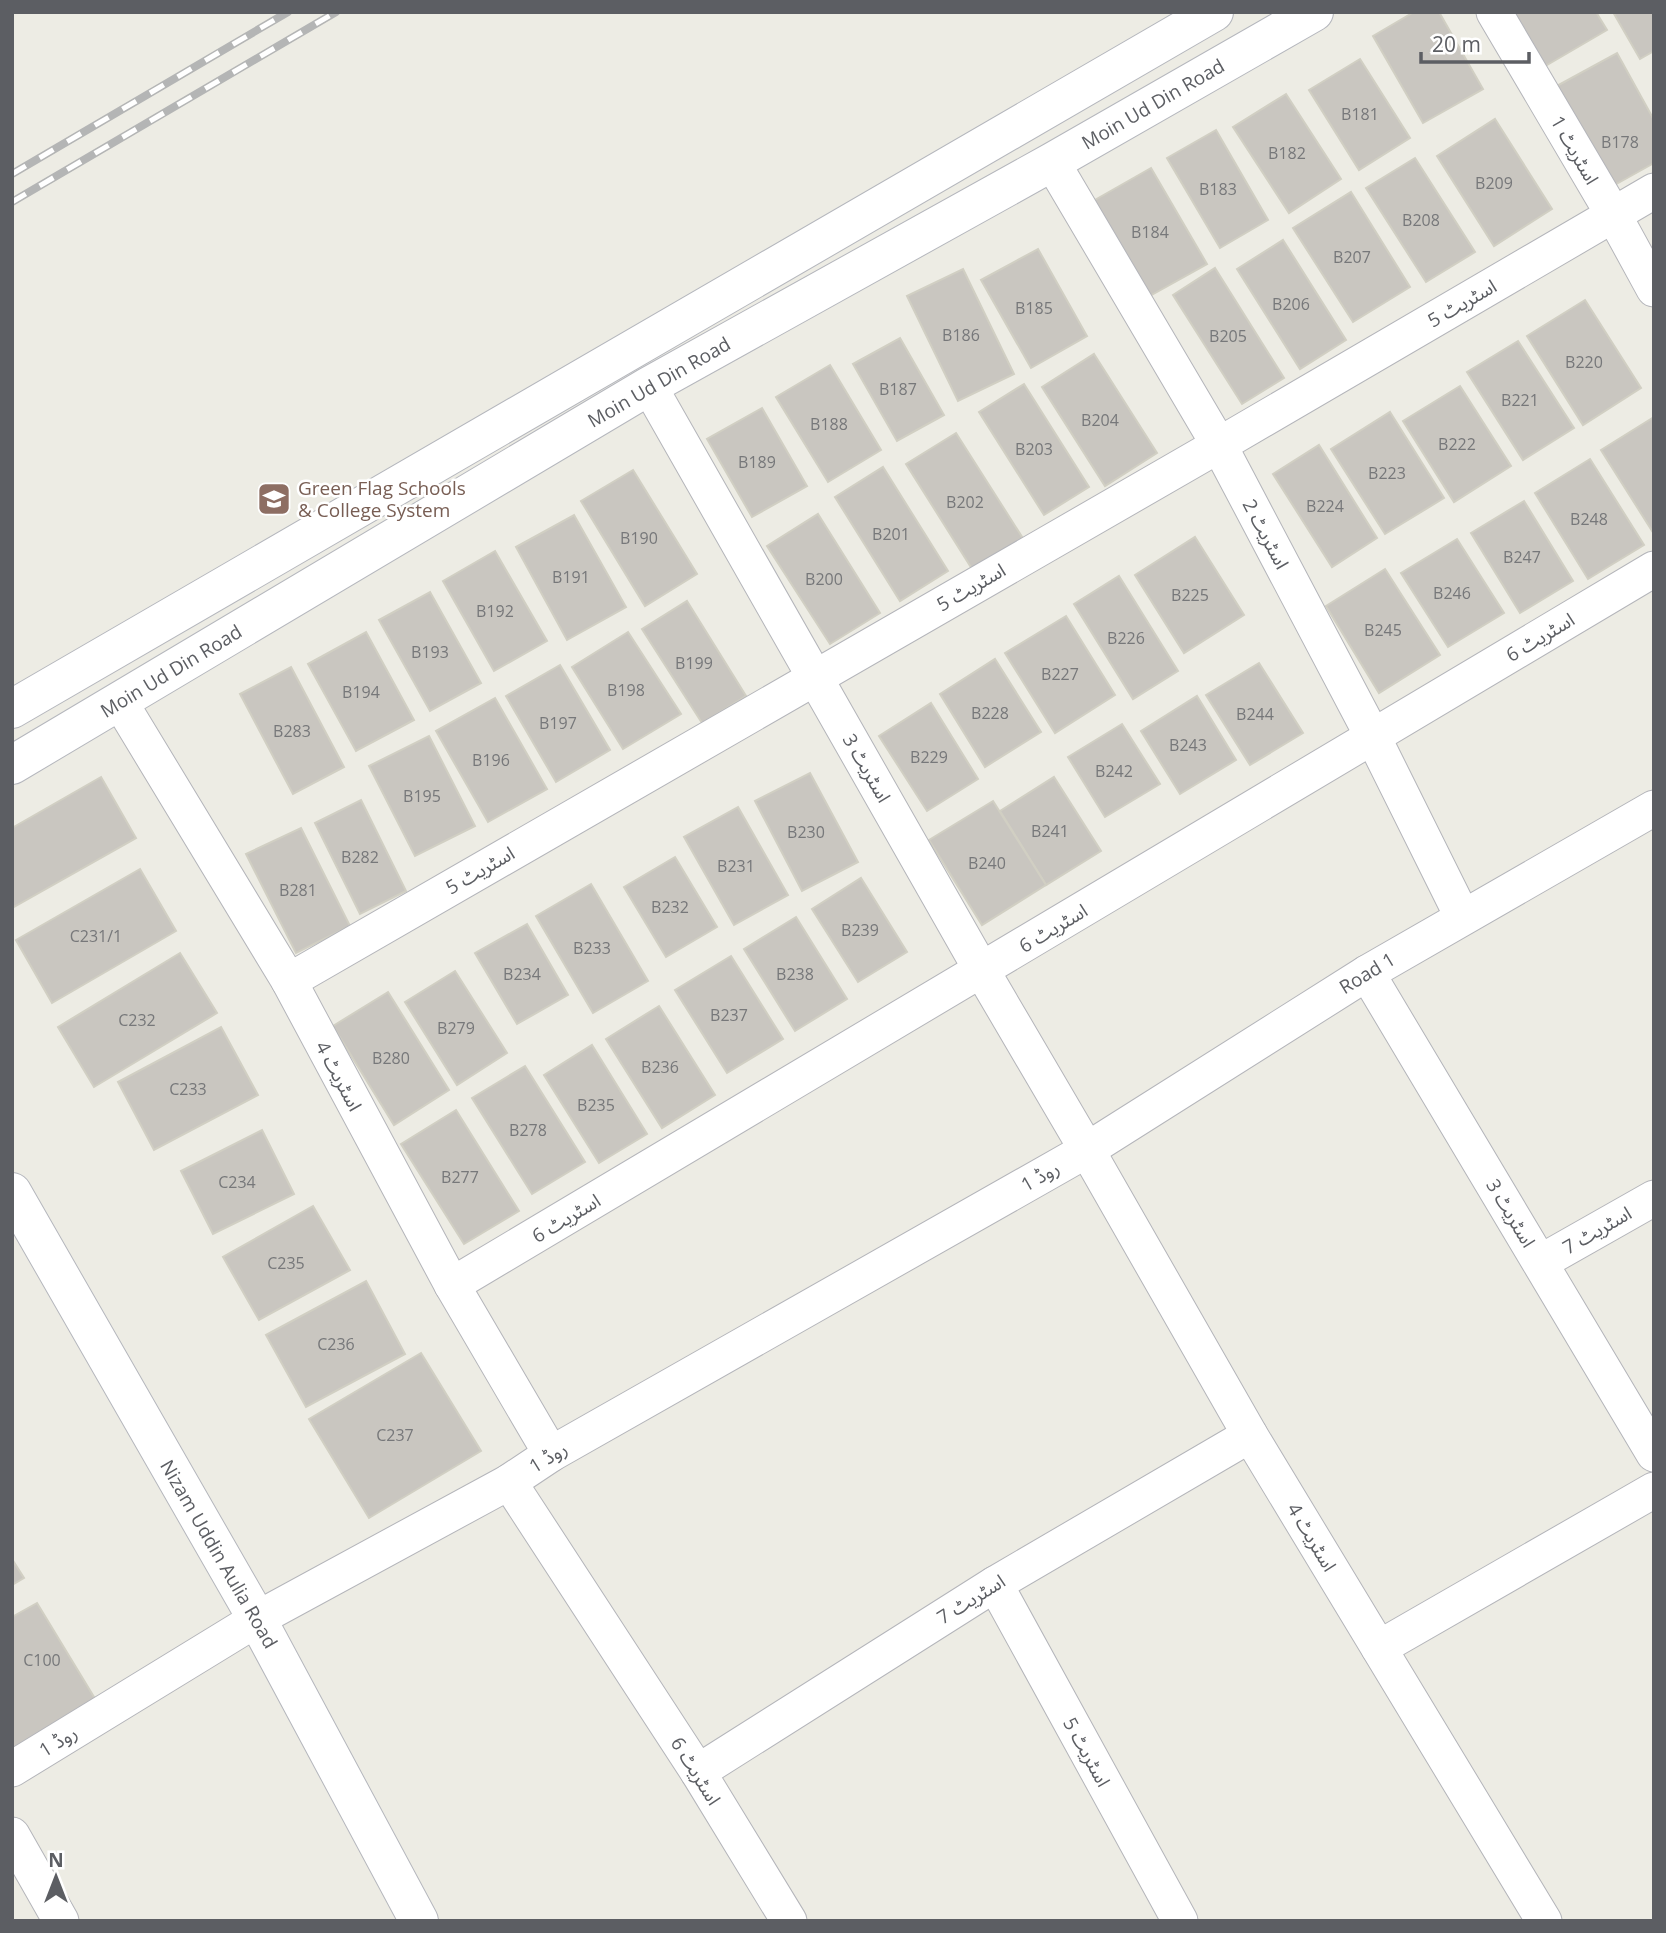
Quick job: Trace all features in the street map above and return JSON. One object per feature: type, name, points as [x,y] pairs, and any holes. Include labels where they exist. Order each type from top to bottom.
[{"type":"main road","points":[[1159,44],[1182,12]]},
{"type":"main road","points":[[12,709],[1214,12]]},
{"type":"main road","name":"Moin Ud Din Road","points":[[12,765],[649,386],[1052,162],[1314,12]]},
{"type":"main road","name":"Nizam Uddin Aulia Road","points":[[12,1192],[257,1619],[419,1921]]},
{"type":"street","name":"اسٹریٹ 1","points":[[1494,12],[1654,289]]},
{"type":"street","name":"اسٹریٹ 2","points":[[1052,162],[1219,445],[1373,737],[1462,916]]},
{"type":"street","name":"اسٹریٹ 5","points":[[289,981],[1654,191]]},
{"type":"street","name":"اسٹریٹ 3","points":[[649,386],[1087,1150]]},
{"type":"street","name":"اسٹریٹ 6","points":[[452,1285],[1654,569]]},
{"type":"street","name":"اسٹریٹ 4","points":[[120,702],[289,981],[452,1285],[551,1454]]},
{"type":"street","name":"Road 1","points":[[1087,1150],[1367,972],[1654,808]]},
{"type":"street","name":"اسٹریٹ 3","points":[[1367,972],[1654,1454]]},
{"type":"street","name":"اسٹریٹ 4","points":[[1087,1150],[1250,1435],[1544,1921]]},
{"type":"street","name":"روڈ 1","points":[[12,1769],[257,1619],[509,1482],[551,1454],[1087,1150]]},
{"type":"street","name":"اسٹریٹ 7","points":[[1541,1262],[1654,1198]]},
{"type":"street","name":"اسٹریٹ 7","points":[[698,1772],[995,1584],[1250,1435]]},
{"type":"street","name":"اسٹریٹ 6","points":[[509,1482],[698,1772],[789,1921]]},
{"type":"street","points":[[1379,1648],[1654,1490]]},
{"type":"street","name":"اسٹریٹ 5","points":[[995,1584],[1180,1921]]},
{"type":"street","points":[[12,1835],[61,1921]]},
{"type":"building","points":[[1414,12],[1439,12],[1483,89],[1423,123],[1373,36]]},
{"type":"building","points":[[1509,12],[1596,12],[1607,30],[1542,68]]},
{"type":"building","points":[[1613,12],[1654,12],[1654,51],[1640,59]]},
{"type":"building","points":[[1617,53],[1654,120],[1654,163],[1611,187],[1555,87]]},
{"type":"building","points":[[1360,59],[1410,138],[1359,170],[1309,90]]},
{"type":"building","points":[[1286,94],[1341,179],[1289,213],[1233,127]]},
{"type":"building","points":[[1495,119],[1552,209],[1494,246],[1437,156]]},
{"type":"building","points":[[1216,130],[1268,220],[1220,248],[1167,158]]},
{"type":"building","points":[[1415,158],[1475,252],[1426,282],[1366,188]]},
{"type":"building","points":[[1151,168],[1207,264],[1148,297],[1093,201]]},
{"type":"building","points":[[1351,192],[1410,287],[1353,322],[1293,228]]},
{"type":"building","points":[[1283,240],[1346,340],[1300,369],[1237,269]]},
{"type":"building","points":[[1038,249],[1087,336],[1031,368],[981,280]]},
{"type":"building","points":[[1215,268],[1284,378],[1242,404],[1173,295]]},
{"type":"building","points":[[963,269],[1014,374],[958,401],[907,296]]},
{"type":"building","points":[[1585,300],[1641,388],[1583,425],[1527,336]]},
{"type":"building","points":[[900,338],[944,415],[897,441],[853,364]]},
{"type":"building","points":[[1518,341],[1574,428],[1523,460],[1467,372]]},
{"type":"building","points":[[1094,354],[1157,453],[1105,486],[1042,387]]},
{"type":"building","points":[[830,365],[881,450],[828,482],[776,397]]},
{"type":"building","points":[[1024,384],[1089,487],[1044,515],[979,412]]},
{"type":"building","points":[[1460,386],[1511,466],[1454,502],[1403,421]]},
{"type":"building","points":[[762,408],[807,486],[752,517],[707,439]]},
{"type":"building","points":[[1390,412],[1444,498],[1385,534],[1331,449]]},
{"type":"building","points":[[1654,417],[1654,534],[1601,450]]},
{"type":"building","points":[[956,433],[1024,540],[974,572],[906,464]]},
{"type":"building","points":[[1319,445],[1377,538],[1332,567],[1273,474]]},
{"type":"building","points":[[1590,459],[1644,545],[1588,579],[1535,493]]},
{"type":"building","points":[[883,467],[948,571],[900,601],[835,497]]},
{"type":"building","points":[[633,470],[697,574],[645,606],[581,501]]},
{"type":"building","points":[[1524,501],[1573,581],[1520,613],[1471,533]]},
{"type":"building","points":[[818,514],[880,613],[830,644],[767,546]]},
{"type":"building","points":[[574,515],[626,607],[567,640],[516,547]]},
{"type":"building","points":[[1195,537],[1244,615],[1184,653],[1135,575]]},
{"type":"building","points":[[1457,539],[1504,613],[1448,647],[1401,573]]},
{"type":"building","points":[[495,551],[547,641],[494,671],[443,581]]},
{"type":"building","points":[[1385,569],[1440,655],[1379,693],[1326,606]]},
{"type":"building","points":[[1119,576],[1178,671],[1133,699],[1074,604]]},
{"type":"building","points":[[430,592],[481,683],[430,711],[379,620]]},
{"type":"building","points":[[687,601],[746,696],[702,723],[642,629]]},
{"type":"building","points":[[1066,616],[1115,695],[1055,733],[1005,653]]},
{"type":"building","points":[[366,632],[414,720],[356,751],[308,664]]},
{"type":"building","points":[[628,632],[681,714],[623,749],[572,667]]},
{"type":"building","points":[[995,659],[1041,732],[985,767],[940,694]]},
{"type":"building","points":[[1259,663],[1303,733],[1250,765],[1206,695]]},
{"type":"building","points":[[560,665],[610,750],[556,782],[506,696]]},
{"type":"building","points":[[291,667],[344,767],[293,794],[240,694]]},
{"type":"building","points":[[1197,696],[1236,760],[1180,794],[1141,731]]},
{"type":"building","points":[[495,698],[547,789],[488,822],[436,731]]},
{"type":"building","points":[[931,703],[978,779],[927,811],[879,736]]},
{"type":"building","points":[[1122,724],[1160,784],[1105,817],[1068,757]]},
{"type":"building","points":[[429,736],[475,826],[415,856],[369,766]]},
{"type":"building","points":[[810,773],[858,862],[802,891],[755,801]]},
{"type":"building","points":[[101,777],[136,838],[12,908],[12,828]]},
{"type":"building","points":[[1054,777],[1101,851],[1046,885],[1000,811]]},
{"type":"building","points":[[361,800],[406,891],[360,914],[315,823]]},
{"type":"building","points":[[993,801],[1046,885],[982,925],[929,840]]},
{"type":"building","points":[[738,807],[788,895],[734,925],[684,837]]},
{"type":"building","points":[[301,828],[350,926],[296,953],[246,854]]},
{"type":"building","points":[[675,857],[717,927],[666,957],[624,887]]},
{"type":"building","points":[[140,869],[176,931],[52,1003],[16,940]]},
{"type":"building","points":[[861,878],[907,952],[858,982],[812,909]]},
{"type":"building","points":[[591,884],[648,981],[593,1013],[536,916]]},
{"type":"building","points":[[796,917],[847,999],[795,1031],[744,949]]},
{"type":"building","points":[[527,924],[568,995],[517,1024],[475,953]]},
{"type":"building","points":[[180,953],[217,1013],[94,1087],[58,1027]]},
{"type":"building","points":[[731,956],[783,1039],[727,1073],[675,990]]},
{"type":"building","points":[[455,971],[507,1053],[457,1085],[405,1002]]},
{"type":"building","points":[[388,992],[449,1090],[394,1125],[333,1026]]},
{"type":"building","points":[[659,1006],[715,1095],[662,1128],[606,1039]]},
{"type":"building","points":[[221,1027],[258,1095],[154,1150],[118,1082]]},
{"type":"building","points":[[592,1045],[647,1134],[599,1163],[544,1075]]},
{"type":"building","points":[[525,1066],[585,1162],[532,1194],[472,1098]]},
{"type":"building","points":[[456,1110],[519,1211],[464,1244],[401,1144]]},
{"type":"building","points":[[262,1130],[294,1194],[213,1234],[181,1171]]},
{"type":"building","points":[[313,1206],[350,1270],[259,1320],[223,1257]]},
{"type":"building","points":[[366,1281],[405,1354],[306,1407],[266,1335]]},
{"type":"building","points":[[421,1353],[481,1451],[369,1518],[309,1419]]},
{"type":"building","points":[[12,1559],[24,1578],[12,1585]]},
{"type":"building","points":[[37,1603],[97,1702],[12,1753],[12,1617]]},
{"type":"railway","points":[[12,174],[288,12]]},
{"type":"railway","points":[[12,202],[336,12]]},
{"type":"place","name":"Green Flag Schools & College System","points":[[274,499]]}]
